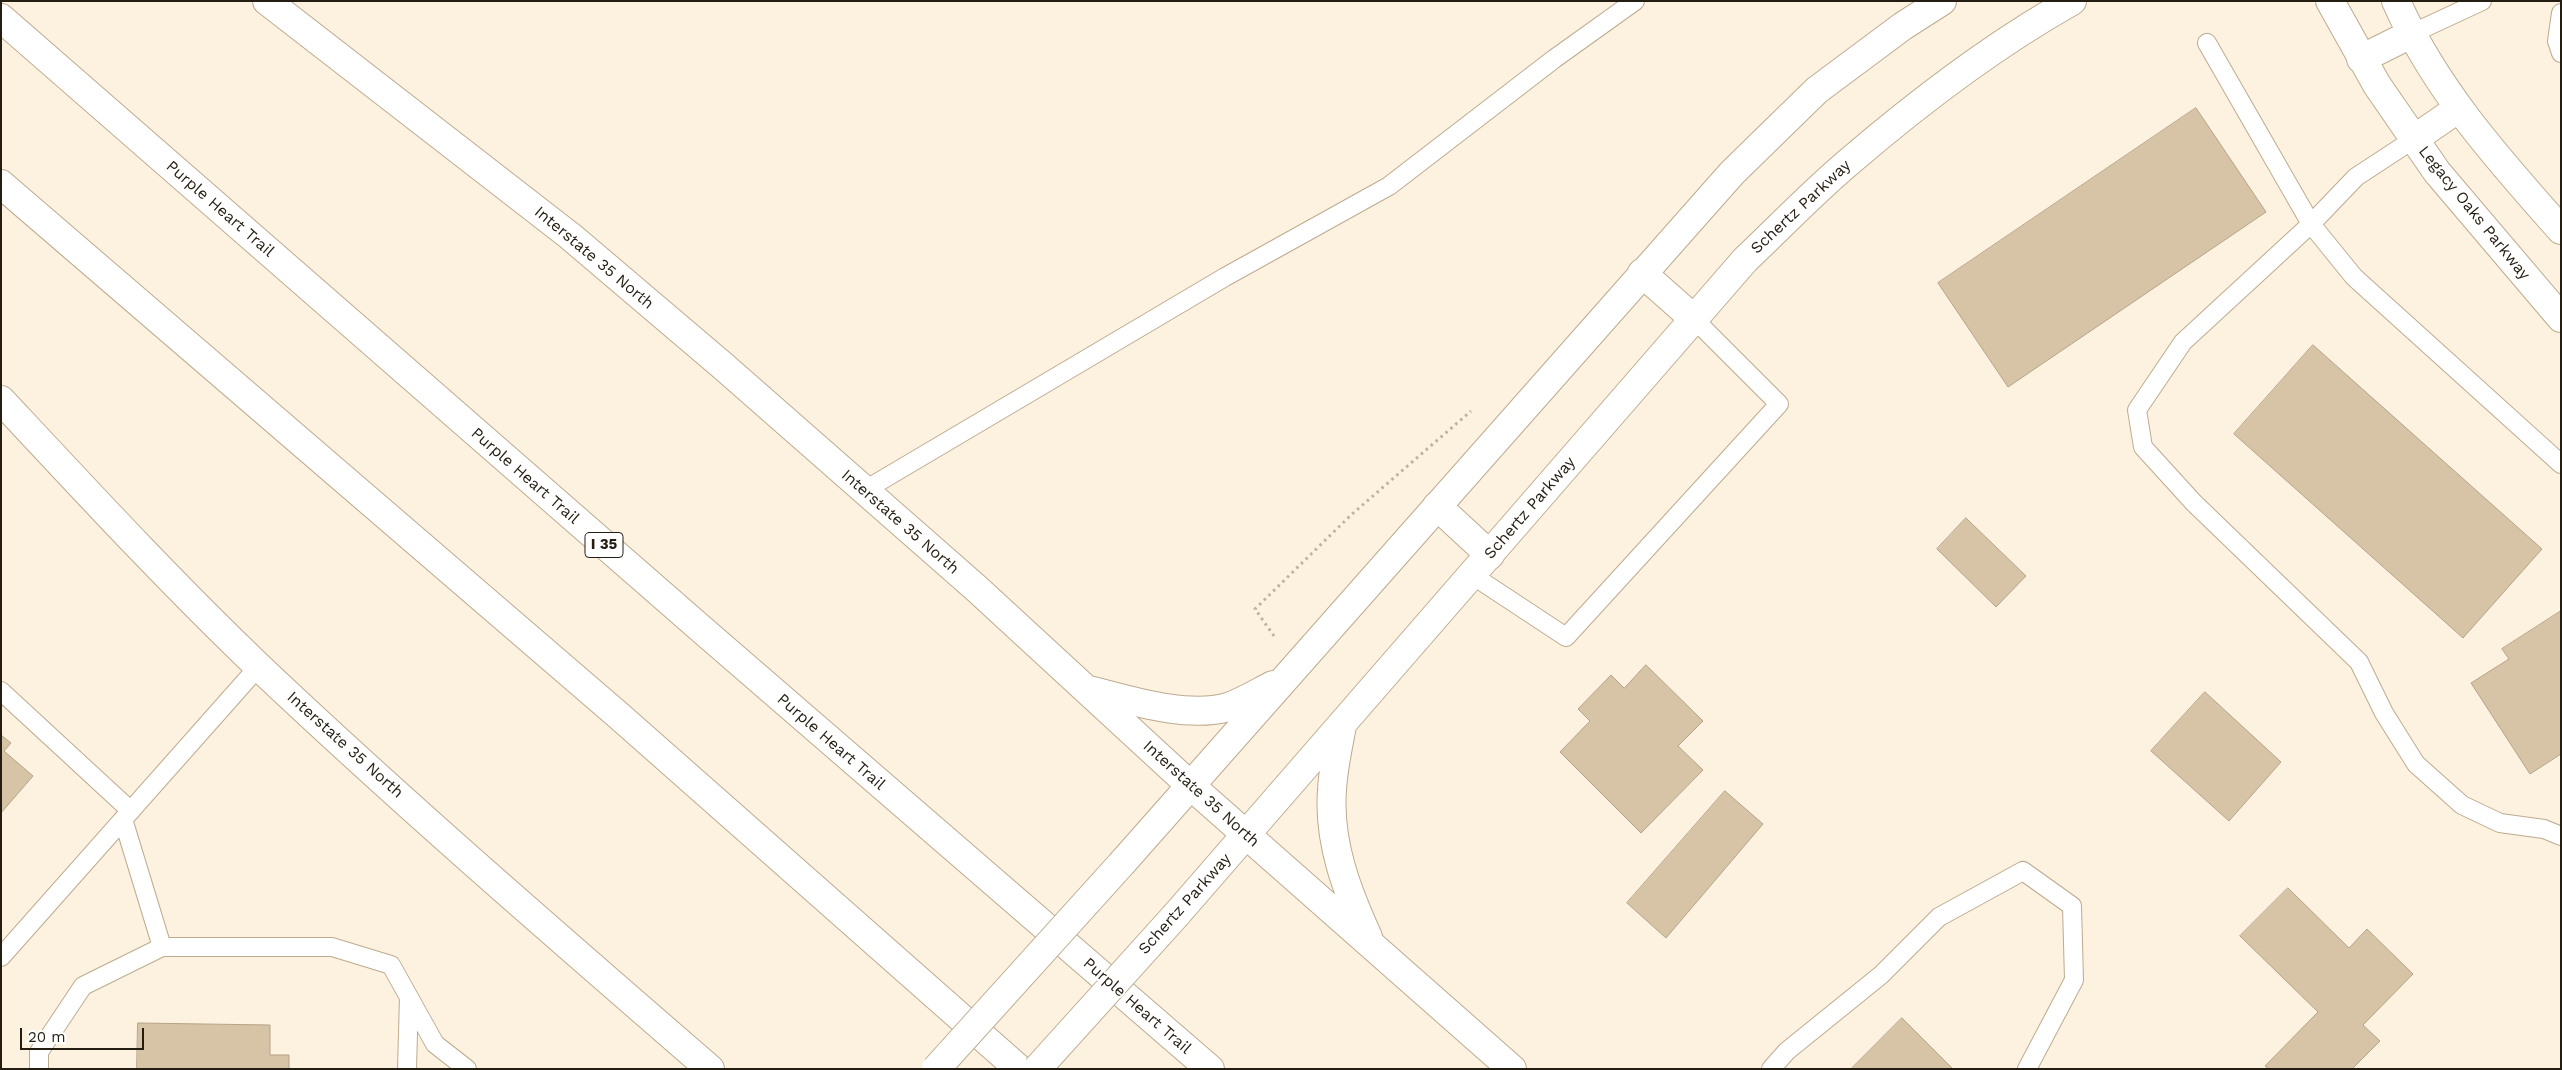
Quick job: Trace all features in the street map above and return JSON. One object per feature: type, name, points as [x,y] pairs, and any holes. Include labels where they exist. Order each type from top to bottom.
[{"type":"main road","name":"Interstate 35 North","points":[[266,1],[570,236],[865,490],[1191,786],[1512,1069]]},
{"type":"main road","points":[[936,1069],[1191,786],[1732,173],[1817,90],[1903,26],[1942,1]]},
{"type":"main road","name":"Schertz Parkway","points":[[1037,1069],[1176,915],[1342,726],[1745,260],[1848,162],[1942,86],[2037,21],[2072,1]]},
{"type":"main road","name":"Legacy Oaks Parkway","points":[[2330,1],[2362,59],[2437,172],[2557,307]]},
{"type":"main road","points":[[2396,1],[2427,63],[2480,138],[2561,230]]},
{"type":"main road","name":"Purple Heart Trail","points":[[1,18],[706,634],[1210,1069]]},
{"type":"main road","points":[[2362,59],[2411,34]]},
{"type":"main road","points":[[2414,139],[2459,108]]},
{"type":"main road","points":[[1,184],[618,715],[1019,1069]]},
{"type":"main road","points":[[1642,273],[1694,320]]},
{"type":"main road","name":"Interstate 35 North","points":[[1,400],[103,509],[259,666],[375,774],[701,1064]]},
{"type":"main road","points":[[1437,506],[1490,555]]},
{"type":"main road","points":[[1086,689],[1154,706],[1186,710],[1228,707],[1285,678]]},
{"type":"main road","points":[[1342,726],[1332,791],[1336,849],[1348,894],[1372,945]]},
{"type":"lane","points":[[865,490],[1225,276],[1389,186],[1554,59],[1635,1]]},
{"type":"lane","points":[[2411,34],[2482,1]]},
{"type":"lane","points":[[2561,13],[2557,41],[2561,53]]},
{"type":"lane","points":[[2207,43],[2312,224],[2354,277],[2561,464]]},
{"type":"lane","points":[[2414,139],[2356,177],[2312,224],[2183,342],[2137,410],[2143,447],[2194,503],[2359,662],[2384,713],[2416,764],[2462,806],[2500,823],[2544,829],[2561,836]]},
{"type":"lane","points":[[1472,575],[1566,637],[1778,404],[1694,320]]},
{"type":"lane","points":[[1,957],[259,666]]},
{"type":"lane","points":[[1,692],[127,815],[162,947]]},
{"type":"lane","points":[[2544,829],[2561,819]]},
{"type":"lane","points":[[1771,1069],[1787,1051],[1880,976],[1939,917],[2022,871],[2072,906],[2074,980],[2027,1069]]},
{"type":"lane","points":[[39,1069],[39,1052],[83,986],[162,947],[332,947],[392,965],[435,1044],[467,1069]]},
{"type":"lane","points":[[407,1069],[409,997]]},
{"type":"building","points":[[2196,108],[2266,212],[2008,387],[1938,283]]},
{"type":"building","points":[[2313,345],[2542,549],[2463,638],[2234,434]]},
{"type":"building","points":[[1966,518],[2026,576],[1996,607],[1937,549]]},
{"type":"building","points":[[2561,611],[2561,754],[2530,774],[2471,683],[2509,659],[2502,649]]},
{"type":"building","points":[[1646,665],[1703,721],[1678,746],[1703,770],[1641,833],[1560,752],[1590,721],[1578,709],[1611,675],[1624,688]]},
{"type":"building","points":[[2205,692],[2281,762],[2229,821],[2151,751]]},
{"type":"building","points":[[1,735],[11,743],[4,751],[33,776],[1,813]]},
{"type":"building","points":[[1725,791],[1763,824],[1666,938],[1627,903]]},
{"type":"building","points":[[2288,888],[2349,948],[2367,929],[2413,974],[2363,1025],[2380,1041],[2352,1069],[2269,1069],[2265,1066],[2318,1012],[2240,936]]},
{"type":"building","points":[[1902,1018],[1953,1069],[1851,1069]]},
{"type":"building","points":[[138,1023],[270,1025],[270,1055],[289,1055],[289,1069],[137,1069]]}]
